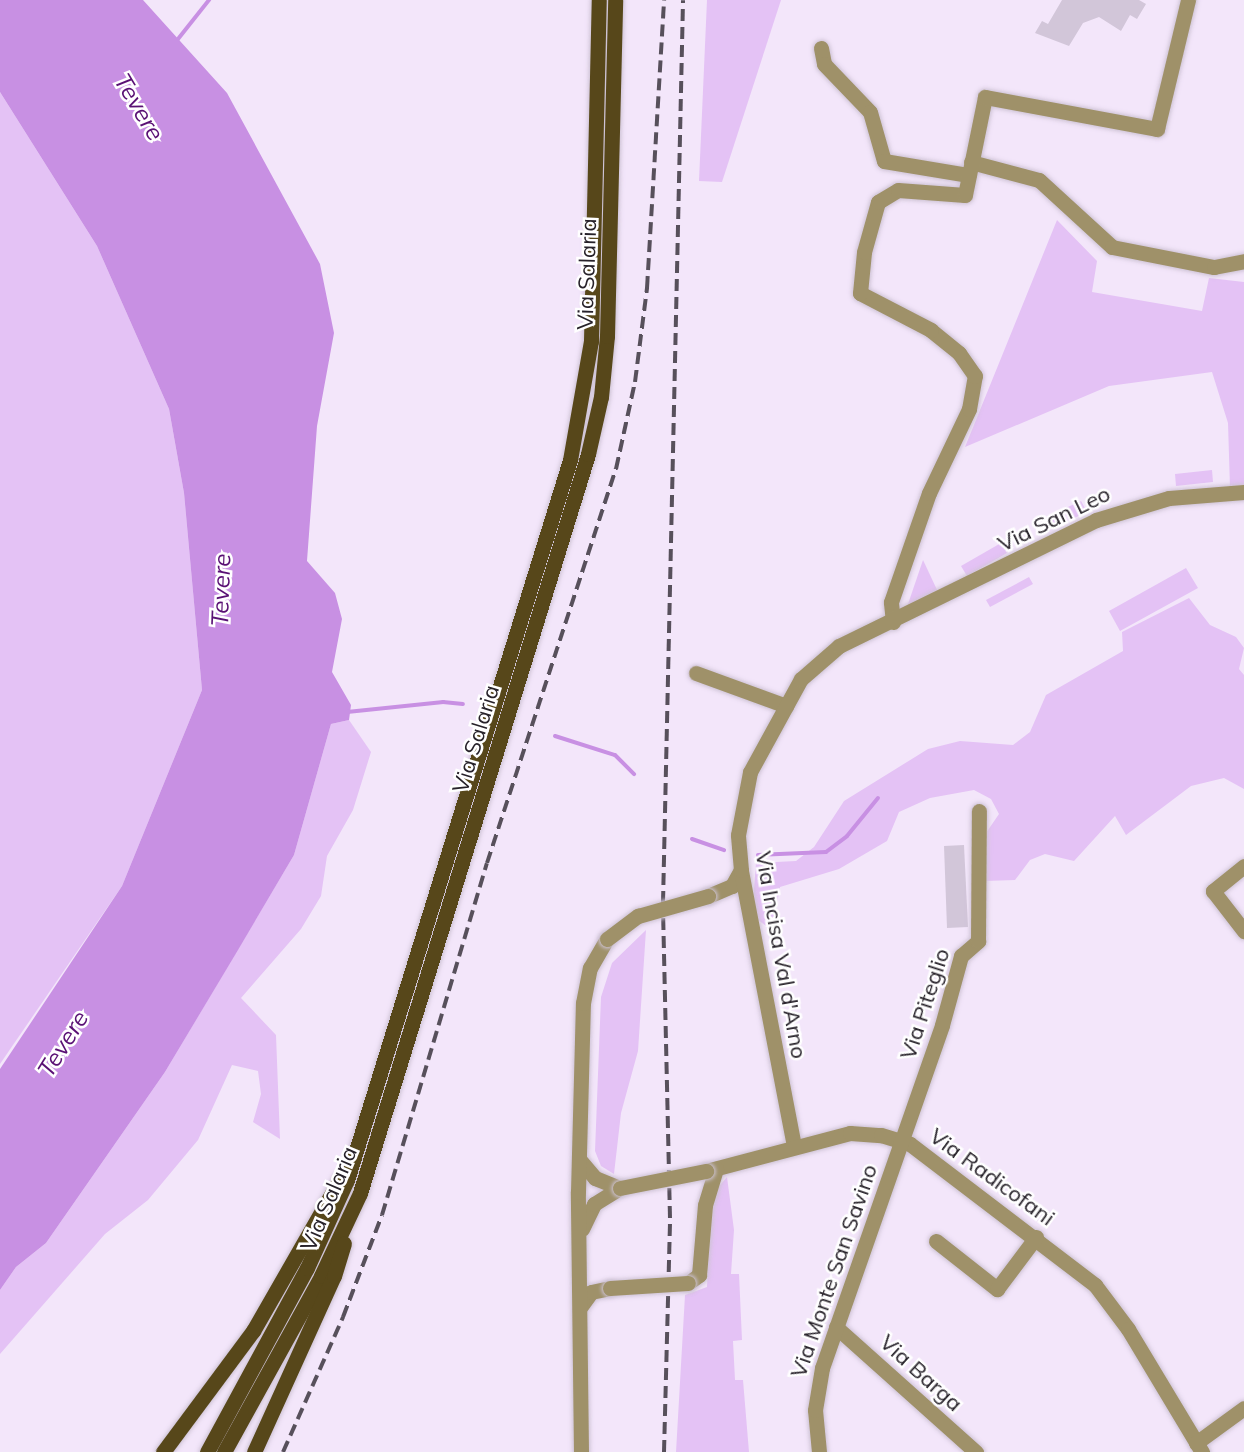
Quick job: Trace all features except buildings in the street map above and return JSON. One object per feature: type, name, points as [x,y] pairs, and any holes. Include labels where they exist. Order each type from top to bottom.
[{"type":"main road","name":"Via Salaria","points":[[207,1452],[318,1246],[354,1159],[578,430],[593,305],[599,0]]},
{"type":"main road","name":"Via Salaria","points":[[224,1452],[346,1225],[386,1114],[593,435],[608,320],[615,0]]},
{"type":"main road","points":[[163,1452],[253,1331],[354,1159]]},
{"type":"main road","points":[[254,1452],[338,1266],[346,1225]]},
{"type":"street","points":[[893,621],[891,602],[929,493],[969,409],[975,376],[959,353],[931,330],[862,294],[863,260],[871,223],[884,194],[904,189],[962,196],[967,193],[985,98],[1157,129],[1188,0]]},
{"type":"street","points":[[821,48],[824,63],[872,115],[882,159],[894,165],[970,168],[1039,180],[1112,247],[1214,267],[1244,261]]},
{"type":"street","name":"Via San Leo","points":[[893,621],[1106,516],[1169,498],[1244,492]]},
{"type":"street","name":"Via Incisa Val d'Arno","points":[[794,1146],[741,870],[738,835],[744,791],[801,679],[819,660],[893,621]]},
{"type":"street","points":[[696,673],[786,706]]},
{"type":"street","name":"Via Piteglio","points":[[903,1141],[961,956],[978,941],[979,811]]},
{"type":"street","points":[[1244,866],[1213,891],[1244,931]]},
{"type":"street","points":[[581,1452],[578,1192],[584,996],[592,962],[607,939],[638,916],[708,896],[732,886],[741,870]]},
{"type":"street","name":"Via Radicofani","points":[[578,1192],[609,1189],[711,1170],[794,1146],[858,1132],[903,1141],[1036,1237],[1104,1294],[1199,1447]]},
{"type":"street","name":"Via Monte San Savino","points":[[819,1452],[816,1390],[836,1327],[903,1141]]},
{"type":"street","points":[[579,1160],[609,1189],[591,1208],[580,1238]]},
{"type":"street","points":[[581,1306],[591,1292],[610,1288],[688,1283],[699,1275],[705,1204],[711,1170]]},
{"type":"street","points":[[936,1241],[997,1289],[1036,1237]]},
{"type":"street","name":"Via Barga","points":[[836,1327],[976,1452]]},
{"type":"street","points":[[1199,1447],[1244,1408]]},
{"type":"shaded area","points":[[707,0],[781,0],[722,182],[699,181]]},
{"type":"shaded area","points":[[0,92],[97,246],[169,409],[184,493],[202,690],[122,886],[0,1064]]},
{"type":"shaded area","points":[[1057,220],[1097,261],[1092,292],[1202,311],[1209,278],[1244,282],[1244,487],[1230,488],[1228,423],[1212,372],[1109,386],[965,447]]},
{"type":"shaded area","points":[[1212,470],[1213,482],[1176,486],[1175,474]]},
{"type":"shaded area","points":[[1081,501],[1087,512],[1053,528],[1048,516]]},
{"type":"shaded area","points":[[1001,543],[1007,553],[967,576],[961,566]]},
{"type":"shaded area","points":[[923,560],[938,592],[907,607]]},
{"type":"shaded area","points":[[1186,568],[1198,588],[1120,631],[1109,611]]},
{"type":"shaded area","points":[[1029,577],[1033,584],[990,607],[986,600]]},
{"type":"shaded area","points":[[1189,598],[1210,625],[1236,637],[1244,648],[1239,669],[1244,675],[1244,789],[1224,778],[1191,786],[1126,835],[1115,816],[1074,861],[1045,854],[1030,860],[1015,880],[984,881],[986,833],[999,814],[991,799],[974,790],[930,798],[899,812],[887,841],[839,869],[780,887],[774,920],[766,926],[752,915],[756,863],[796,861],[814,847],[844,801],[928,749],[960,741],[1013,745],[1030,732],[1046,695],[1123,651],[1122,632]]},
{"type":"shaded area","points":[[349,720],[371,752],[353,810],[327,856],[321,896],[301,929],[241,998],[276,1035],[280,1139],[253,1122],[261,1094],[258,1071],[232,1065],[198,1140],[148,1200],[105,1234],[0,1354],[0,1290],[16,1267],[46,1243],[165,1072],[294,855],[331,724]]},
{"type":"shaded area","points":[[646,930],[638,1051],[621,1113],[614,1174],[601,1166],[595,1151],[601,997],[612,963]]},
{"type":"shaded area","points":[[727,1177],[734,1230],[731,1274],[739,1274],[742,1340],[733,1341],[735,1380],[743,1380],[749,1452],[676,1452],[685,1295],[707,1287],[710,1216],[715,1191]]},
{"type":"water","name":"Tevere","points":[[0,0],[143,0],[227,93],[320,264],[334,333],[317,426],[307,561],[335,593],[342,619],[332,672],[351,705],[349,720],[331,724],[294,855],[165,1072],[46,1243],[16,1267],[0,1290],[0,1069],[122,886],[202,690],[184,493],[169,409],[97,246],[0,92]]},
{"type":"waterway","points":[[178,39],[209,0]]},
{"type":"waterway","points":[[347,712],[443,702],[463,704]]},
{"type":"waterway","points":[[555,736],[615,755],[634,774]]},
{"type":"waterway","points":[[758,855],[826,852],[847,836],[878,798]]},
{"type":"waterway","points":[[692,839],[724,850]]},
{"type":"railway","points":[[283,1452],[343,1317],[382,1215],[487,863],[616,469],[635,382],[647,288],[664,0]]},
{"type":"railway","points":[[664,1452],[670,1218],[663,903],[683,0]]}]
